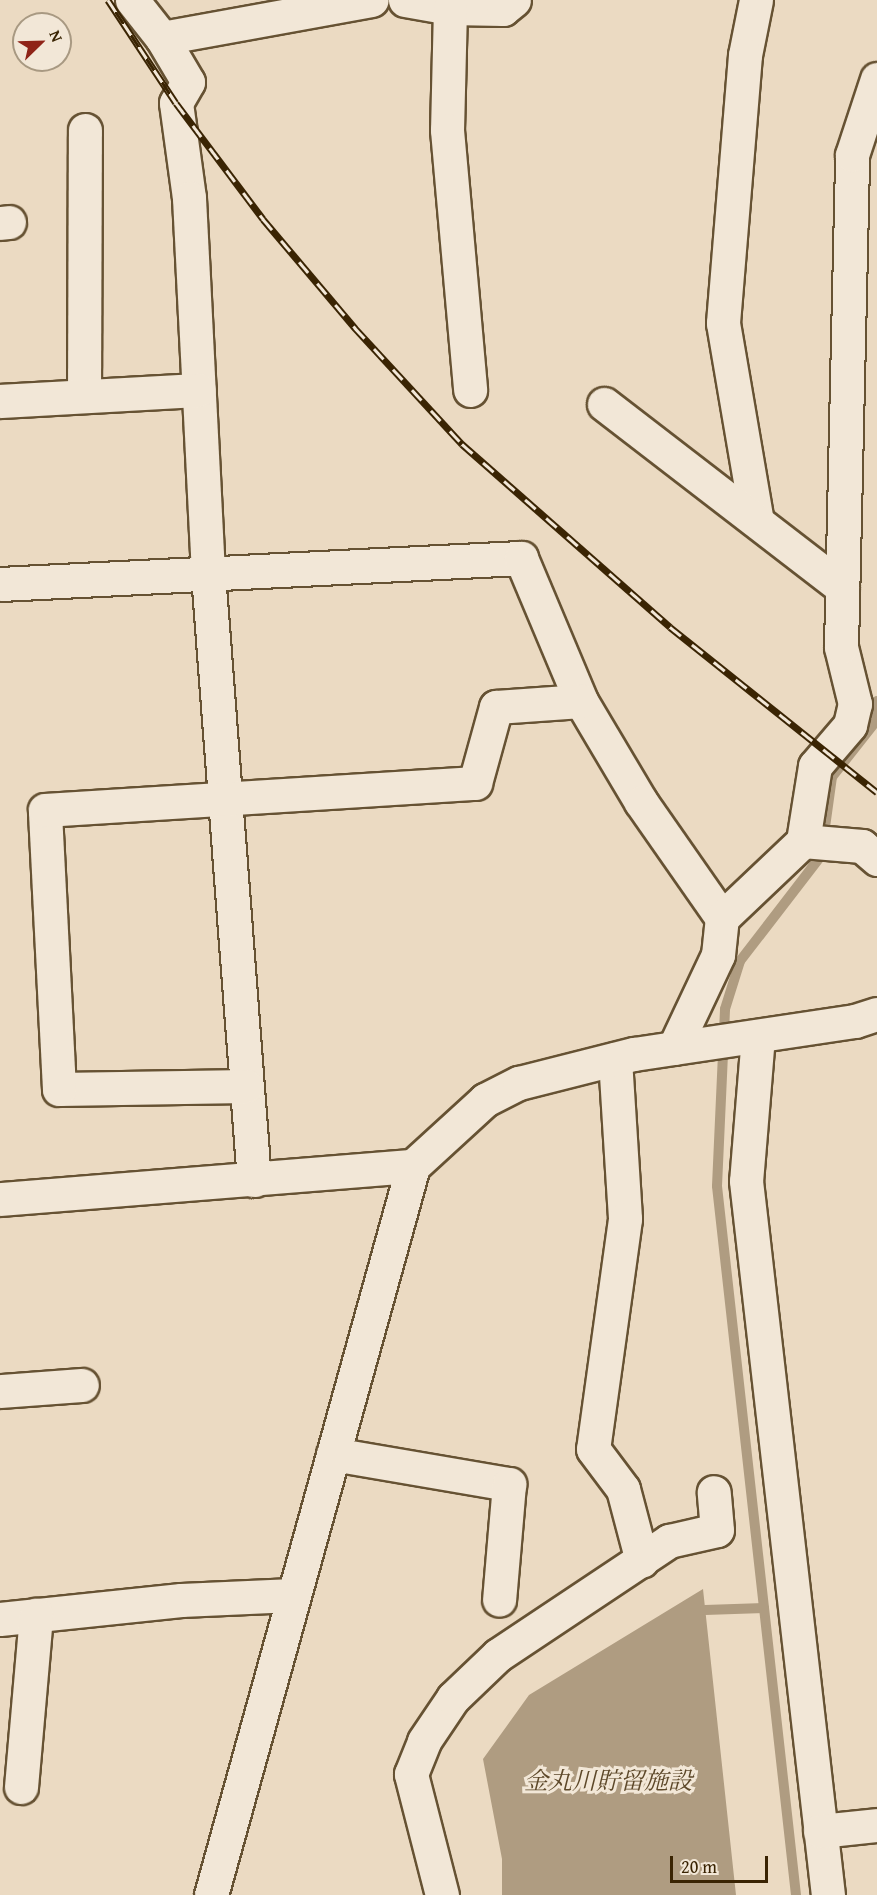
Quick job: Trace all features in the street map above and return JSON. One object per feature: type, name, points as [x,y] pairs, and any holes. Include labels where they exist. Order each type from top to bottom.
[{"type":"street","points":[[132,0],[162,38],[188,82],[176,103],[189,198],[208,574],[254,1180]]},
{"type":"street","points":[[162,38],[372,0]]},
{"type":"street","points":[[405,0],[450,8],[503,9],[514,0]]},
{"type":"street","points":[[756,0],[745,55],[723,323],[757,521]]},
{"type":"street","points":[[450,8],[447,130],[470,390]]},
{"type":"street","points":[[674,1048],[718,956],[722,918],[803,841],[815,766],[850,725],[855,704],[841,646],[852,155],[877,79]]},
{"type":"street","points":[[84,396],[85,130]]},
{"type":"street","points":[[0,401],[199,390]]},
{"type":"street","points":[[604,404],[842,587]]},
{"type":"street","points":[[0,584],[521,558],[581,701],[641,802],[722,918]]},
{"type":"street","points":[[246,1086],[59,1089],[45,810],[475,783],[495,707],[581,701]]},
{"type":"street","points":[[803,841],[862,846],[877,859]]},
{"type":"street","points":[[211,1895],[413,1166],[485,1100],[519,1083],[615,1059],[855,1021],[877,1014]]},
{"type":"street","points":[[758,1036],[746,1181],[828,1895]]},
{"type":"street","points":[[615,1059],[625,1219],[593,1449],[623,1489],[642,1561]]},
{"type":"street","points":[[0,1199],[413,1166]]},
{"type":"street","points":[[0,1391],[82,1385]]},
{"type":"street","points":[[333,1454],[509,1484],[499,1600]]},
{"type":"street","points":[[442,1895],[411,1774],[424,1741],[453,1698],[498,1655],[669,1541],[717,1530],[714,1492]]},
{"type":"street","points":[[0,1619],[181,1600],[293,1595]]},
{"type":"street","points":[[21,1787],[36,1615]]},
{"type":"street","points":[[820,1832],[877,1825]]},
{"type":"water","name":"金丸川貯留施設","points":[[703,1589],[736,1895],[502,1895],[502,1859],[483,1759],[529,1695]]},
{"type":"waterway","points":[[796,1895],[717,1186],[725,1009],[740,961],[821,856],[832,777],[877,720],[877,701]]},
{"type":"waterway","points":[[705,1610],[764,1608]]},
{"type":"railway","points":[[108,0],[176,103],[263,219],[355,328],[462,444],[670,627],[877,792]]}]
